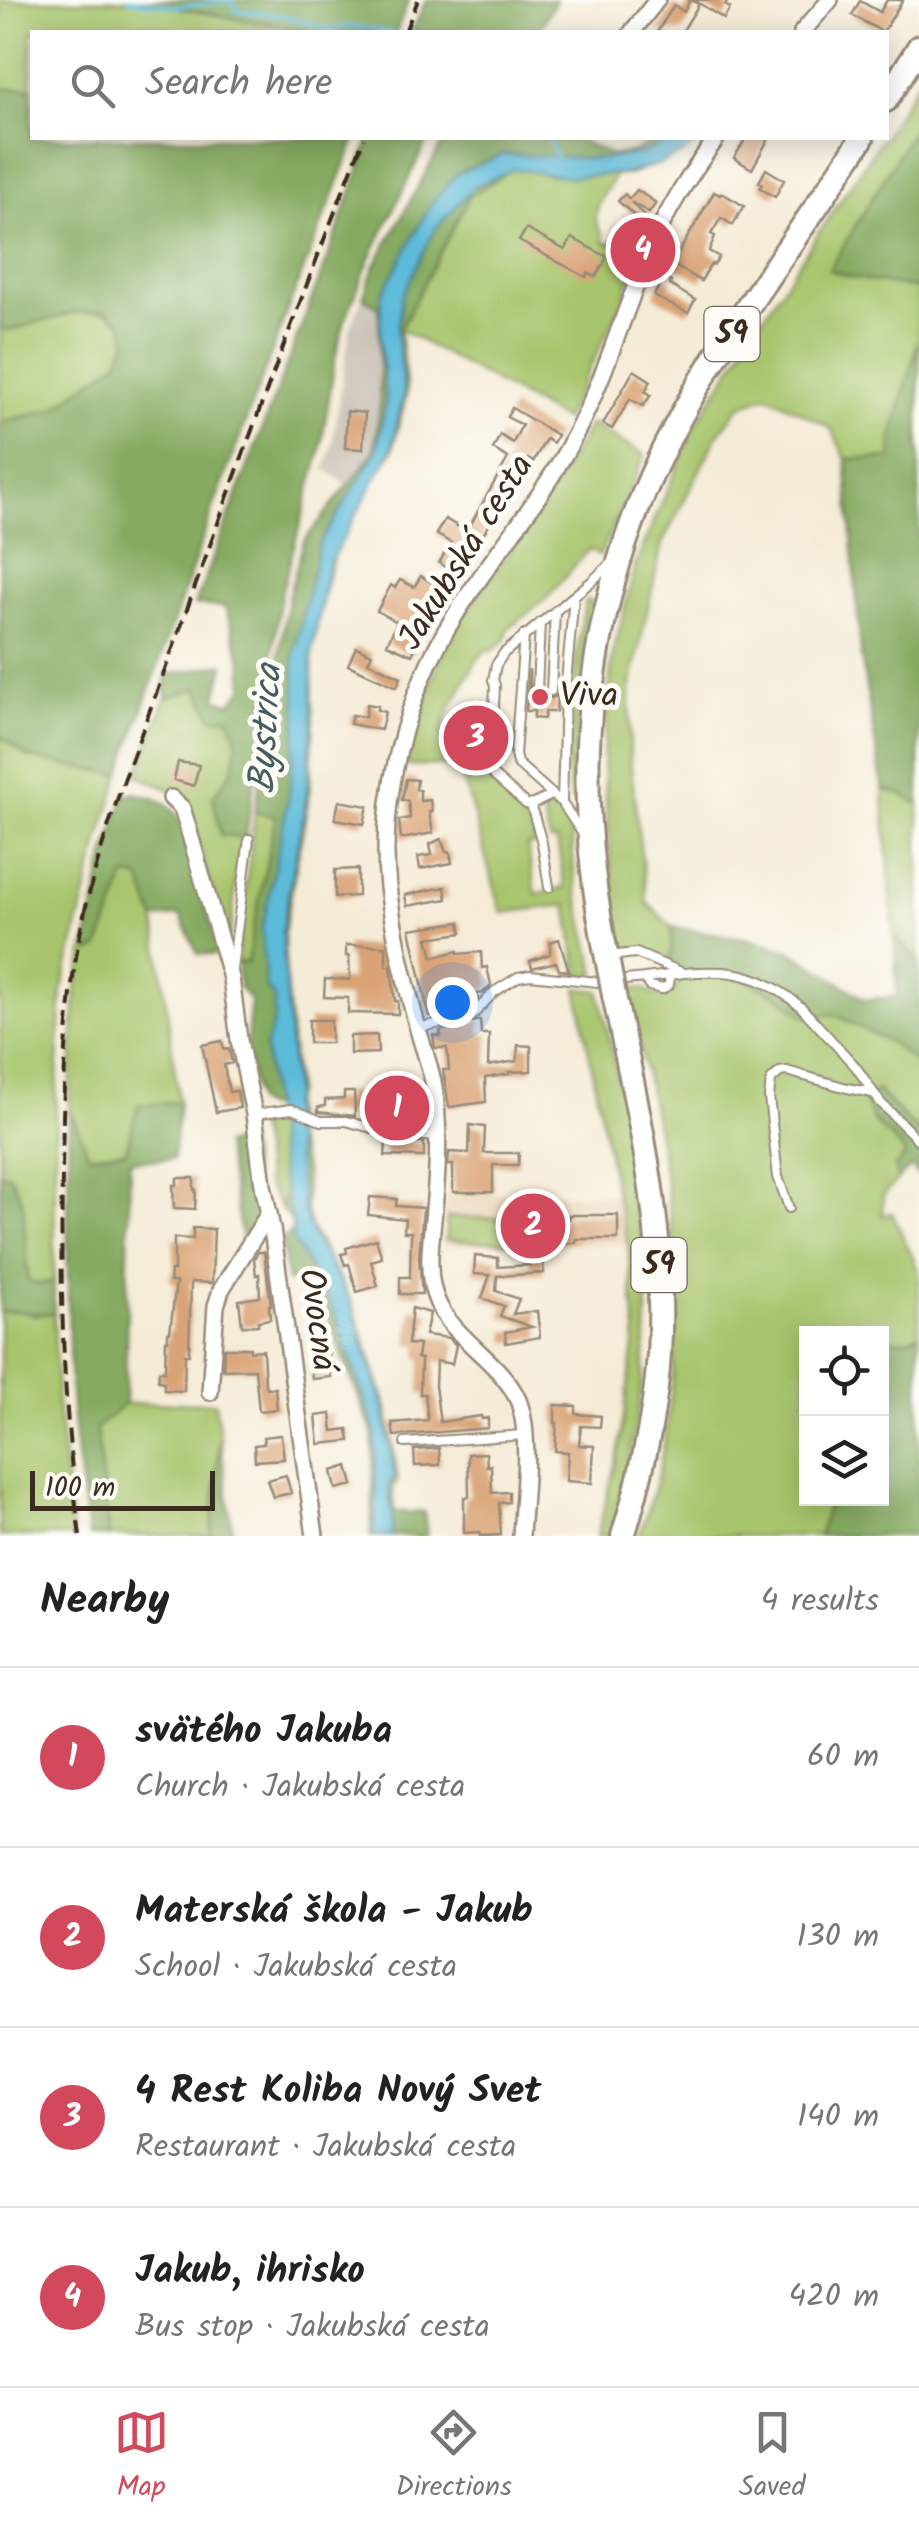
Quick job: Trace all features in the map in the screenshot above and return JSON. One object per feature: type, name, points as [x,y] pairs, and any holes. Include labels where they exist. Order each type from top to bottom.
[{"type":"main road","points":[[889,95],[919,46]]},
{"type":"main road","name":"59","points":[[623,1536],[644,1456],[656,1387],[660,1281],[651,1183],[610,975],[590,847],[587,758],[591,686],[602,619],[621,552],[660,458],[697,388],[861,140]]},
{"type":"street","points":[[634,30],[657,0]]},
{"type":"street","points":[[804,30],[830,0]]},
{"type":"street","name":"Jakubská cesta","points":[[521,1536],[525,1435],[514,1391],[449,1320],[431,1284],[438,1136],[433,1082],[396,941],[386,857],[389,804],[412,706],[433,654],[575,436],[661,228],[682,188],[716,140]]},
{"type":"street","name":"Ovocná","points":[[171,798],[182,808],[231,978],[315,1536]]},
{"type":"street","points":[[210,1392],[216,1306],[221,1290],[269,1214]]},
{"type":"lane","points":[[552,795],[531,804],[520,801],[491,768],[495,670],[500,658],[524,635],[621,552]]},
{"type":"lane","points":[[562,803],[565,692],[574,596]]},
{"type":"lane","points":[[552,691],[555,611]]},
{"type":"lane","points":[[537,690],[540,623]]},
{"type":"lane","points":[[524,635],[517,763],[562,803],[590,847]]},
{"type":"lane","points":[[520,689],[565,692]]},
{"type":"lane","points":[[531,804],[549,887]]},
{"type":"lane","points":[[231,978],[248,839]]},
{"type":"lane","points":[[610,975],[636,953],[681,972]]},
{"type":"lane","points":[[418,1028],[472,1016],[500,986],[518,977],[646,978],[681,972],[738,972],[791,998],[919,1140]]},
{"type":"lane","points":[[789,1208],[778,1176],[771,1080],[780,1072],[787,1072],[873,1093]]},
{"type":"lane","points":[[254,1114],[292,1109],[321,1121],[346,1121],[402,1135],[438,1136]]},
{"type":"lane","points":[[405,1443],[525,1435]]},
{"type":"shaded area","points":[[363,297],[379,307],[380,407],[374,452],[348,485],[325,469],[332,448],[350,329]]},
{"type":"shaded area","points":[[445,1193],[616,1195],[628,1245],[442,1245]]},
{"type":"green space","points":[[0,0],[131,0],[303,30],[30,30],[30,88],[0,89]]},
{"type":"green space","points":[[131,0],[409,0],[397,30],[303,30]]},
{"type":"green space","points":[[426,0],[556,0],[539,30],[413,30]]},
{"type":"green space","points":[[919,79],[919,120],[830,270],[919,289],[919,339],[892,438],[893,459],[846,459],[831,428],[767,395],[740,406],[717,436],[662,544],[630,690],[630,760],[647,903],[672,927],[671,959],[622,945],[611,875],[603,757],[612,658],[636,563],[696,424],[881,140],[889,140],[889,128]]},
{"type":"green space","points":[[30,88],[30,140],[355,140],[215,503],[120,774],[28,757],[0,736],[0,423],[53,409],[118,362],[127,341],[123,324],[106,311],[72,313],[11,330],[0,328],[0,89]]},
{"type":"green space","points":[[919,120],[919,289],[829,270]]},
{"type":"green space","points":[[369,140],[428,140],[370,258],[345,320],[320,453],[281,594],[246,837],[221,835],[213,797],[232,771],[238,743],[230,718],[212,717],[198,688],[166,698],[166,675],[224,664],[216,698],[231,704],[244,687],[242,661],[225,607],[195,605]]},
{"type":"green space","points":[[444,140],[579,140],[611,155],[634,152],[652,140],[699,140],[630,175],[506,165],[501,176],[469,197],[400,329],[407,393],[392,452],[339,531],[310,654],[314,721],[309,797],[284,932],[296,1092],[291,1104],[295,1140],[305,1169],[306,1211],[311,1228],[351,1300],[387,1407],[398,1480],[393,1487],[394,1512],[424,1512],[427,1536],[370,1536],[373,1434],[313,1280],[287,1281],[281,1241],[293,1230],[281,1208],[287,1188],[274,1107],[256,1102],[246,1048],[251,1001],[239,988],[237,962],[247,962],[276,816],[255,812],[288,597],[304,541],[374,452],[380,407],[379,307],[363,297],[375,265]]},
{"type":"green space","points":[[506,165],[616,174],[596,212],[603,241],[610,244],[622,234],[637,230],[647,231],[649,236],[622,303],[564,420],[400,329],[469,197],[501,176]]},
{"type":"green space","points":[[106,311],[123,324],[127,341],[118,362],[53,409],[0,422],[0,328],[12,330],[72,313]]},
{"type":"green space","points":[[919,339],[919,802],[915,803],[883,789],[861,656],[846,459],[892,458],[892,438]]},
{"type":"green space","points":[[590,424],[645,455],[600,555],[589,549],[547,598],[508,629],[506,639],[478,659],[455,699],[443,732],[444,743],[459,758],[459,765],[406,766],[434,672],[460,621],[541,508]]},
{"type":"green space","points":[[589,600],[594,603],[581,677],[576,800],[572,800],[567,754],[570,701]]},
{"type":"green space","points":[[198,688],[230,718],[238,743],[232,771],[213,797],[221,835],[241,837],[230,937],[225,936],[184,796],[137,775],[166,698]]},
{"type":"green space","points":[[0,736],[28,757],[120,774],[62,990],[54,1282],[35,1284],[28,1280],[22,1203],[10,1176],[0,1173]]},
{"type":"green space","points":[[459,765],[485,766],[492,780],[528,819],[536,844],[527,846],[536,894],[565,888],[557,841],[550,841],[543,814],[548,804],[564,813],[596,974],[575,976],[578,970],[567,905],[502,913]]},
{"type":"green space","points":[[883,789],[919,802],[919,969],[915,957],[894,936]]},
{"type":"green space","points":[[126,793],[157,799],[180,820],[220,955],[198,954],[180,915],[155,919],[140,878],[126,876],[98,949],[90,952],[86,944],[105,856]]},
{"type":"green space","points":[[255,812],[276,815],[247,963],[237,962]]},
{"type":"green space","points":[[125,876],[140,878],[155,919],[179,1102],[138,1105],[126,1151],[88,1155],[69,1109],[76,991],[86,944],[90,952],[98,949]]},
{"type":"green space","points":[[672,927],[749,939],[791,951],[866,1000],[897,996],[894,936],[915,957],[919,969],[919,1065],[891,1043],[833,1014],[806,1017],[780,996],[736,976],[679,977],[671,959]]},
{"type":"green space","points":[[736,976],[781,996],[806,1017],[833,1014],[891,1043],[919,1065],[919,1132],[877,1090],[873,1121],[903,1149],[905,1157],[895,1167],[898,1179],[883,1196],[882,1215],[892,1213],[919,1271],[919,1334],[889,1340],[889,1326],[799,1326],[799,1506],[827,1506],[819,1536],[639,1536],[657,1478],[668,1417],[674,1363],[675,1282],[662,1155],[628,990],[643,988],[654,995],[668,996],[679,977]]},
{"type":"green space","points":[[577,988],[599,991],[635,1172],[646,1264],[640,1402],[608,1536],[597,1536],[619,1449],[636,1332],[628,1245]]},
{"type":"green space","points":[[876,1090],[919,1132],[919,1176],[911,1167],[898,1179],[895,1167],[905,1157],[903,1149],[873,1120],[865,1102]]},
{"type":"green space","points":[[179,1102],[173,1159],[130,1161],[125,1404],[96,1428],[109,1536],[89,1536],[71,1392],[69,1109],[89,1155],[126,1151],[138,1105]]},
{"type":"green space","points":[[275,1113],[287,1188],[281,1208],[267,1185],[258,1124]]},
{"type":"green space","points":[[247,1139],[258,1218],[243,1244],[224,1145]]},
{"type":"green space","points":[[0,1173],[10,1175],[23,1203],[28,1280],[36,1284],[54,1282],[54,1313],[0,1312]]},
{"type":"green space","points":[[447,1217],[524,1219],[523,1243],[446,1240]]},
{"type":"green space","points":[[13,1309],[36,1315],[54,1313],[57,1404],[73,1536],[0,1536],[0,1312]]},
{"type":"green space","points":[[919,1334],[919,1536],[819,1536],[827,1506],[889,1506],[889,1340]]},
{"type":"green space","points":[[215,1402],[220,1436],[211,1536],[109,1536],[96,1428],[125,1404]]},
{"type":"green space","points":[[220,1436],[233,1536],[211,1536]]},
{"type":"water","points":[[671,140],[700,140],[680,155],[628,173],[569,177],[514,169],[475,186],[435,229],[402,296],[397,332],[404,394],[391,451],[328,566],[312,653],[313,720],[307,795],[282,930],[294,1095],[290,1104],[303,1209],[312,1234],[350,1300],[384,1406],[395,1476],[389,1483],[392,1536],[373,1536],[375,1430],[334,1311],[291,1236],[294,1230],[280,1171],[265,1048],[274,1020],[274,997],[266,987],[262,929],[289,795],[297,720],[294,654],[319,544],[376,452],[386,402],[380,340],[381,296],[431,204],[458,173],[503,154],[603,159],[642,153]]},
{"type":"building","points":[[690,0],[699,4],[683,30],[658,30],[674,5],[684,12]]},
{"type":"building","points":[[694,0],[729,0],[725,5],[730,8],[724,19]]},
{"type":"building","points":[[887,0],[903,0],[884,30],[852,15],[860,1],[880,12]]},
{"type":"building","points":[[745,140],[768,140],[752,169],[734,158]]},
{"type":"building","points":[[766,169],[784,180],[775,197],[760,188]]},
{"type":"building","points":[[637,190],[656,203],[649,213],[631,202],[646,219],[642,223],[618,201],[625,194],[629,199]]},
{"type":"building","points":[[714,192],[744,206],[733,225],[721,218],[711,234],[715,236],[709,251],[719,257],[701,281],[672,264]]},
{"type":"building","points":[[526,229],[565,250],[572,238],[607,257],[596,277],[588,273],[586,277],[519,241]]},
{"type":"building","points":[[663,278],[695,300],[688,313],[654,296]]},
{"type":"building","points":[[634,370],[651,381],[645,391],[651,395],[643,406],[630,399],[612,429],[603,424]]},
{"type":"building","points":[[512,408],[557,435],[553,443],[546,439],[533,462],[528,459],[459,575],[439,563],[451,543],[436,534],[445,519],[466,531],[472,522],[508,458],[493,449],[500,435],[513,443],[522,425],[507,417]]},
{"type":"building","points":[[347,411],[365,413],[363,449],[345,448]]},
{"type":"building","points":[[421,576],[442,589],[416,637],[419,639],[412,655],[387,644],[397,622],[377,611],[391,585],[395,588],[400,580],[414,587]]},
{"type":"building","points":[[356,647],[372,654],[368,662],[401,677],[397,687],[348,665]]},
{"type":"building","points":[[529,669],[532,696],[557,695],[556,712],[545,712],[544,719],[534,718],[534,711],[526,711]]},
{"type":"building","points":[[367,704],[385,712],[381,730],[350,724],[352,715],[365,717]]},
{"type":"building","points":[[457,709],[484,711],[481,761],[464,760],[465,748],[452,747],[453,716],[457,717]]},
{"type":"building","points":[[178,762],[199,765],[194,786],[174,780]]},
{"type":"building","points":[[406,779],[417,780],[420,801],[430,800],[433,833],[401,839],[399,820],[410,818],[408,801],[402,800]]},
{"type":"building","points":[[339,801],[368,806],[364,824],[335,819]]},
{"type":"building","points":[[441,839],[452,863],[420,869],[418,857],[432,855],[430,844]]},
{"type":"building","points":[[358,869],[358,896],[335,897],[335,870]]},
{"type":"building","points":[[445,887],[447,899],[407,906],[405,895]]},
{"type":"building","points":[[460,922],[462,933],[428,938],[433,957],[458,951],[481,952],[482,968],[487,967],[491,985],[477,994],[478,999],[468,1009],[429,1016],[410,929]]},
{"type":"building","points":[[559,939],[569,971],[559,970],[556,962],[532,968],[530,961],[550,954],[550,942]]},
{"type":"building","points":[[346,945],[386,946],[386,966],[391,966],[398,1014],[348,1013],[348,998],[324,997],[325,979],[350,980]]},
{"type":"building","points":[[309,1020],[331,1020],[331,1043],[309,1043]]},
{"type":"building","points":[[480,1020],[481,1034],[489,1034],[488,1066],[517,1061],[518,1045],[531,1046],[531,1071],[485,1078],[486,1102],[449,1107],[443,1070],[449,1070],[447,1048],[435,1048],[433,1035],[441,1036],[440,1031]]},
{"type":"building","points":[[377,1035],[378,1053],[350,1054],[350,1036]]},
{"type":"building","points":[[222,1041],[224,1050],[229,1049],[232,1063],[224,1065],[229,1092],[237,1091],[240,1108],[216,1112],[202,1045]]},
{"type":"building","points":[[344,1092],[354,1092],[355,1116],[318,1112],[318,1107],[325,1106],[325,1100],[344,1099]]},
{"type":"building","points":[[395,1096],[420,1105],[414,1125],[389,1116]]},
{"type":"building","points":[[470,1125],[485,1127],[484,1153],[519,1153],[518,1165],[493,1165],[493,1192],[453,1192],[449,1152],[469,1153]]},
{"type":"building","points":[[386,1143],[424,1143],[424,1157],[385,1156]]},
{"type":"building","points":[[177,1178],[194,1178],[195,1209],[174,1208],[173,1185],[177,1185]]},
{"type":"building","points":[[370,1197],[397,1199],[396,1206],[423,1208],[419,1257],[422,1294],[400,1294],[400,1277],[410,1277],[411,1232],[404,1232],[405,1219],[368,1215]]},
{"type":"building","points":[[569,1215],[618,1215],[618,1239],[546,1243],[547,1219],[569,1219]]},
{"type":"building","points":[[193,1228],[214,1229],[212,1283],[191,1282],[184,1391],[164,1390],[164,1382],[158,1381],[159,1371],[165,1371],[176,1282],[170,1282],[174,1238],[193,1239]]},
{"type":"building","points":[[376,1239],[382,1258],[371,1261],[378,1286],[357,1292],[349,1264],[345,1265],[341,1254],[347,1253],[346,1248]]},
{"type":"building","points":[[258,1252],[264,1252],[270,1319],[242,1326],[239,1300],[260,1297],[254,1258]]},
{"type":"building","points":[[530,1255],[542,1255],[544,1273],[497,1276],[496,1291],[519,1299],[513,1314],[537,1311],[540,1337],[506,1343],[505,1332],[532,1327],[500,1316],[504,1306],[482,1298],[490,1275],[474,1274],[475,1256],[498,1258],[498,1267],[530,1265]]},
{"type":"building","points":[[412,1308],[430,1313],[425,1335],[449,1338],[456,1345],[452,1364],[436,1361],[440,1422],[481,1416],[488,1418],[488,1428],[394,1436],[392,1423],[428,1420],[425,1394],[420,1394],[419,1345],[408,1344]]},
{"type":"building","points":[[224,1348],[263,1350],[265,1385],[275,1388],[277,1409],[259,1411],[255,1369],[223,1370]]},
{"type":"building","points":[[329,1354],[331,1377],[312,1379],[310,1356]]},
{"type":"building","points":[[555,1405],[576,1406],[576,1414],[601,1416],[600,1427],[581,1426],[579,1445],[594,1446],[592,1483],[566,1481],[568,1452],[555,1451]]},
{"type":"building","points":[[331,1414],[333,1431],[348,1429],[350,1441],[319,1444],[316,1416]]},
{"type":"building","points":[[281,1435],[284,1459],[255,1461],[254,1445],[264,1444],[263,1437]]},
{"type":"building","points":[[439,1448],[440,1465],[415,1466],[414,1450]]},
{"type":"building","points":[[486,1453],[487,1466],[491,1465],[492,1493],[509,1492],[509,1502],[499,1503],[501,1535],[464,1533],[464,1497],[469,1497],[468,1454]]},
{"type":"building","points":[[348,1466],[353,1485],[336,1489],[332,1471]]},
{"type":"building","points":[[286,1475],[291,1493],[273,1497],[267,1480]]},
{"type":"waterway","points":[[129,0],[177,7],[227,1],[233,2],[236,11],[282,15],[329,30]]},
{"type":"waterway","points":[[329,30],[347,26],[376,30]]},
{"type":"waterway","points":[[549,140],[558,160]]},
{"type":"railway","points":[[406,30],[418,0]]},
{"type":"railway","points":[[80,1536],[66,1400],[62,1310],[63,1114],[71,994],[80,934],[122,785],[363,140]]},
{"type":"place","name":"Jakub, ihrisko","points":[[643,250]]},
{"type":"place","name":"Viva","points":[[540,697]]},
{"type":"place","name":"4 Rest Koliba Nový Svet","points":[[476,738]]},
{"type":"place","name":"svätého Jakuba","points":[[397,1108]]},
{"type":"place","name":"Materská škola - Jakub","points":[[533,1226]]},
{"type":"water label","name":"Bystrica","points":[[267,729]]}]
